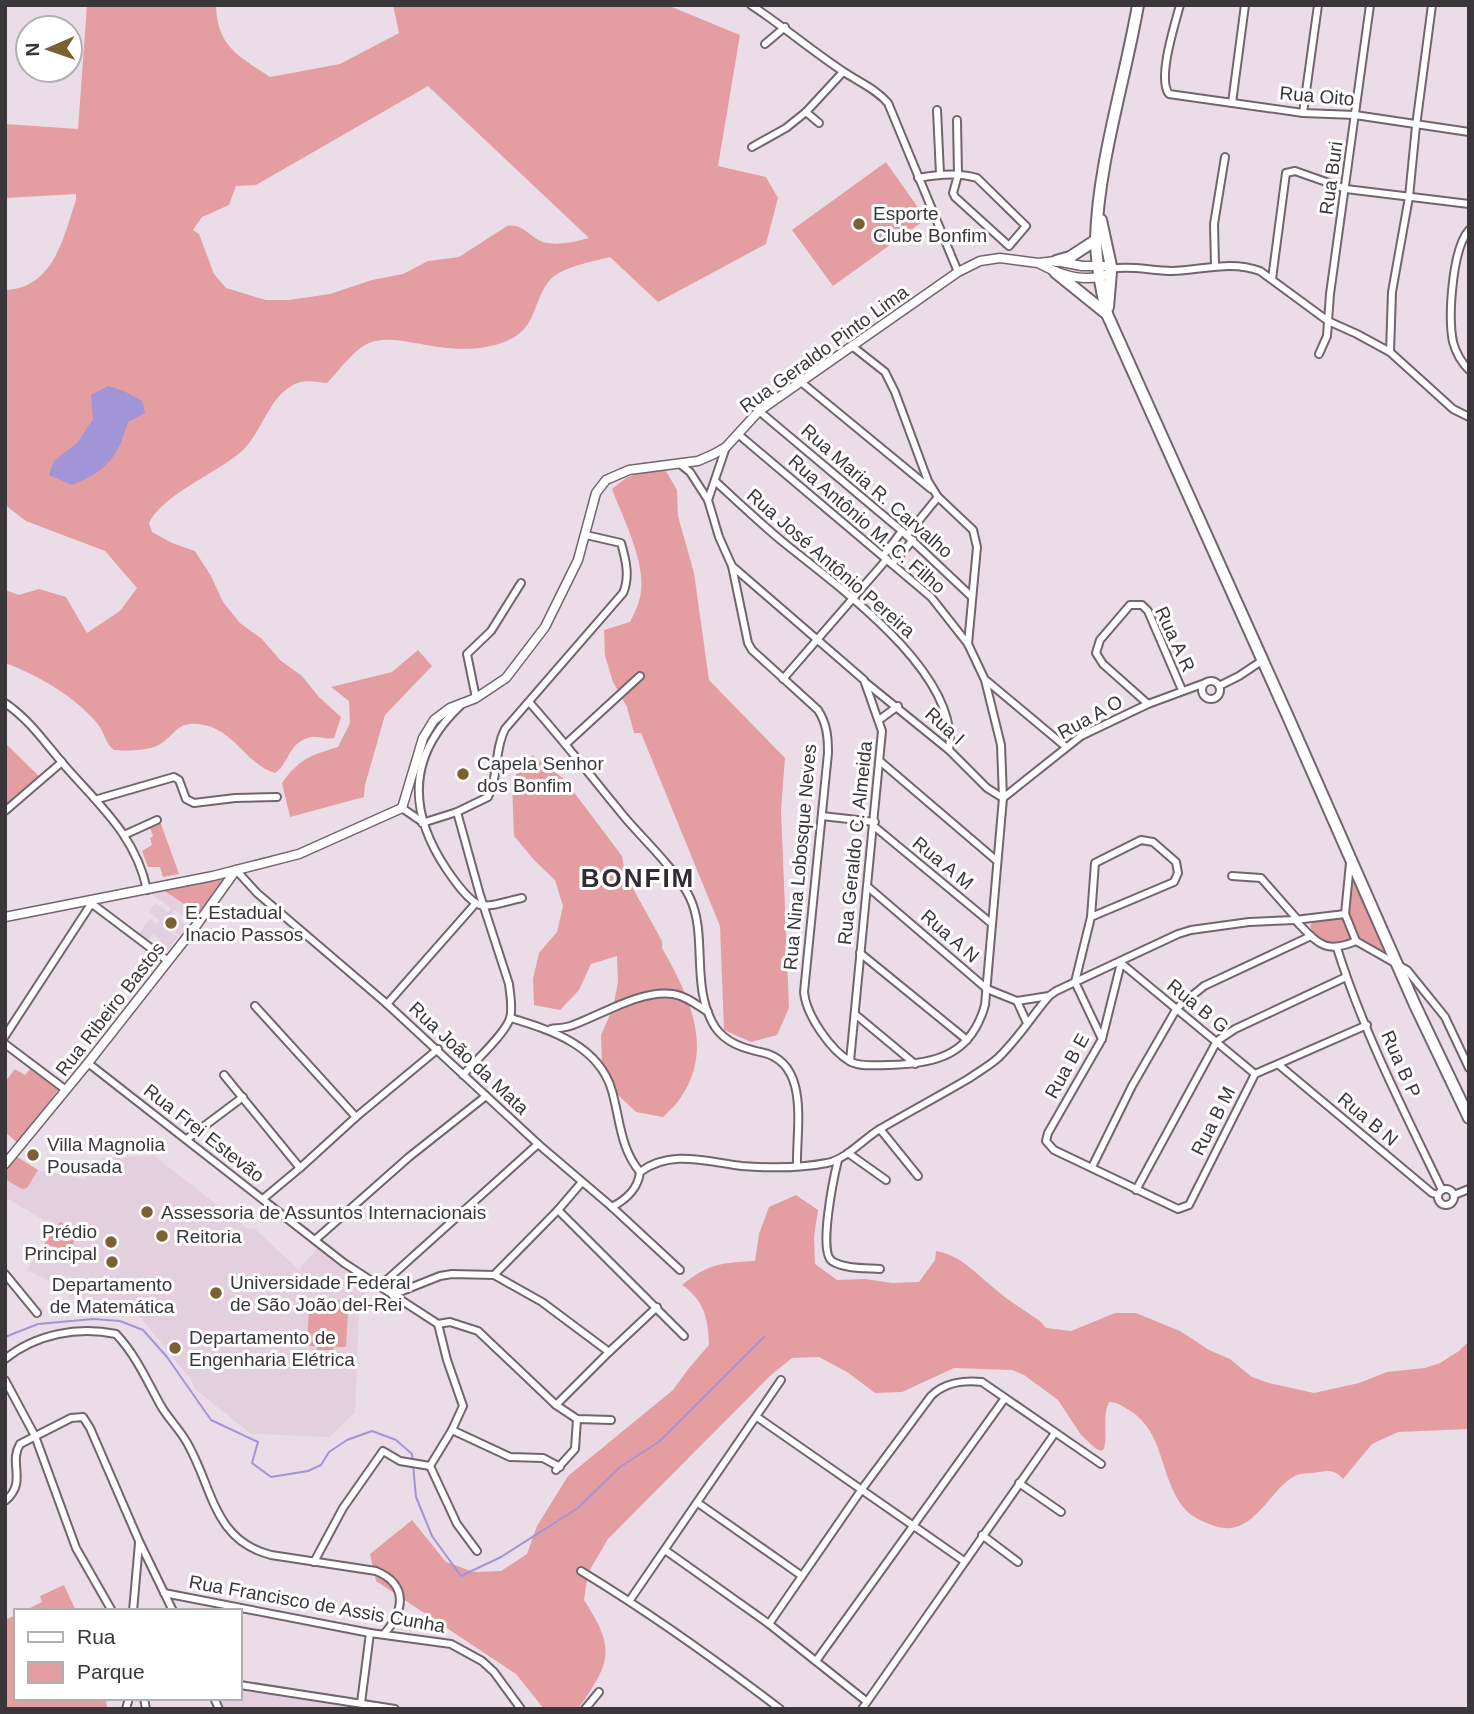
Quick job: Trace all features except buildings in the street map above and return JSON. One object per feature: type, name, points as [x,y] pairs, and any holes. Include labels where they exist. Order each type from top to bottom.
[{"type":"highway","points":[[1138,5],[1100,193],[1097,265],[1107,314],[1396,963],[1469,1118]]},
{"type":"highway","points":[[1099,210],[1111,269],[1107,314]]},
{"type":"highway","points":[[1096,240],[1056,267],[1107,314]]},
{"type":"main road","name":"Rua Geraldo Pinto Lima","points":[[586,535],[596,493],[607,480],[621,472],[698,461],[726,447],[759,411],[958,272],[981,261],[1000,258],[1056,267]]},
{"type":"main road","points":[[1056,267],[1097,265],[1111,269]]},
{"type":"main road","points":[[1056,267],[1081,278],[1099,278],[1111,269]]},
{"type":"main road","points":[[5,918],[92,902],[299,854],[401,808],[415,760],[428,730],[441,714],[450,708],[476,698],[506,678],[537,640],[578,560],[586,535]]},
{"type":"main road","name":"Rua Ribeiro Bastos","points":[[5,1164],[88,1063],[236,870]]},
{"type":"street","points":[[751,5],[844,72],[876,91],[892,110],[958,272]]},
{"type":"street","name":"Rua Oito","points":[[1180,5],[1173,29],[1164,88],[1173,95],[1469,132]]},
{"type":"street","points":[[1232,103],[1245,5]]},
{"type":"street","points":[[1303,113],[1318,5]]},
{"type":"street","name":"Rua Buri","points":[[1319,354],[1327,335],[1370,5]]},
{"type":"street","points":[[1390,352],[1392,292],[1409,197],[1432,5]]},
{"type":"street","points":[[765,44],[785,27]]},
{"type":"street","points":[[752,147],[786,128],[844,72]]},
{"type":"street","points":[[937,110],[940,174]]},
{"type":"street","points":[[806,111],[819,123]]},
{"type":"street","points":[[918,178],[940,174],[958,175],[977,178],[1027,226],[1009,246],[955,197],[953,193],[958,175],[957,120]]},
{"type":"street","points":[[1216,265],[1214,223],[1225,157]]},
{"type":"street","points":[[1272,279],[1286,173],[1295,171],[1346,189],[1469,204]]},
{"type":"street","points":[[1469,230],[1464,235],[1455,266],[1451,318],[1456,353],[1469,370]]},
{"type":"street","points":[[1111,269],[1123,267],[1171,271],[1216,265],[1247,266],[1272,279],[1328,321],[1390,352],[1453,409],[1469,416]]},
{"type":"street","points":[[852,346],[885,372],[928,481],[937,495]]},
{"type":"street","points":[[801,382],[969,524],[976,538],[968,644]]},
{"type":"street","name":"Rua Maria R. Carvalho","points":[[759,411],[908,535],[972,597]]},
{"type":"street","name":"Rua Antônio M. C. Filho","points":[[738,434],[931,597],[968,644],[985,680],[1002,745],[1003,798],[987,989],[981,1020],[967,1040]]},
{"type":"street","points":[[708,500],[726,447]]},
{"type":"street","name":"Rua Nina Lobosque Neves","points":[[680,464],[690,472],[708,500],[719,537],[732,566],[752,650],[818,710],[824,719],[828,753],[804,992],[805,1002],[816,1026],[850,1061]]},
{"type":"street","name":"Rua José Antônio Pereira","points":[[715,481],[780,540],[883,624],[910,653],[936,692],[951,741],[949,750]]},
{"type":"street","points":[[783,679],[908,535],[937,495]]},
{"type":"street","points":[[401,808],[422,822],[457,812],[488,797],[493,785],[502,735],[615,603],[627,583],[626,562],[621,543],[586,535]]},
{"type":"street","points":[[887,560],[908,535]]},
{"type":"street","name":"Rua Geraldo C. Almeida","points":[[732,566],[864,680],[882,731],[850,1061]]},
{"type":"street","points":[[476,698],[467,654],[491,631],[521,583]]},
{"type":"street","name":"Rua A R","points":[[1148,704],[1102,664],[1097,656],[1096,648],[1100,640],[1127,607],[1138,604],[1148,611],[1182,690]]},
{"type":"street","points":[[1219,686],[1263,660]]},
{"type":"street","points":[[567,744],[640,676]]},
{"type":"street","name":"Rua I","points":[[864,680],[949,750],[987,788],[1003,798]]},
{"type":"street","points":[[985,680],[1066,747]]},
{"type":"street","points":[[1203,693],[1205,683],[1212,681],[1219,686]]},
{"type":"street","name":"Rua A O","points":[[1003,798],[1081,736],[1148,704],[1205,683]]},
{"type":"street","points":[[1190,688],[1197,688],[1208,698],[1219,692],[1219,686]]},
{"type":"street","points":[[993,704],[1004,694]]},
{"type":"street","points":[[528,702],[567,744],[683,885],[695,913],[703,995],[716,1029],[735,1045],[775,1055],[785,1063],[797,1091],[797,1166]]},
{"type":"street","points":[[5,703],[24,717],[83,787],[98,799],[138,858],[146,890]]},
{"type":"street","points":[[463,703],[443,723],[429,749],[419,788],[419,803],[422,822],[433,849],[453,879],[479,904]]},
{"type":"street","points":[[879,720],[898,706]]},
{"type":"street","points":[[5,811],[62,762]]},
{"type":"street","points":[[881,762],[997,860]]},
{"type":"street","points":[[98,799],[174,777],[179,780],[186,799],[194,803],[277,797]]},
{"type":"street","points":[[457,812],[479,904],[509,984],[511,1018],[463,1075]]},
{"type":"street","points":[[822,816],[875,824]]},
{"type":"street","points":[[124,835],[157,820]]},
{"type":"street","name":"Rua A M","points":[[875,824],[991,923]]},
{"type":"street","points":[[1091,917],[1169,884],[1178,873],[1177,862],[1153,842],[1145,840],[1136,841],[1095,863],[1091,917],[1075,982],[1102,1039]]},
{"type":"street","points":[[1350,860],[1345,914],[1356,941],[1407,970],[1440,1008],[1469,1069]]},
{"type":"street","name":"Rua João da Mata","points":[[236,870],[257,893],[438,1049],[538,1144],[680,1270]]},
{"type":"street","points":[[1232,876],[1261,878],[1311,936],[1328,947],[1337,948],[1356,941]]},
{"type":"street","name":"Rua A N","points":[[868,887],[987,989],[1017,1001]]},
{"type":"street","points":[[387,1004],[479,904],[522,898]]},
{"type":"street","points":[[5,1036],[92,902],[168,961]]},
{"type":"street","points":[[1027,1023],[1017,1001],[1049,996],[1178,934],[1249,922],[1345,914]]},
{"type":"street","points":[[1311,936],[1204,986],[1177,1008],[1132,1086],[1091,1167],[1136,1190],[1217,1041],[1235,1029],[1346,977]]},
{"type":"street","name":"Rua B P","points":[[1337,948],[1346,977],[1440,1192]]},
{"type":"street","points":[[850,1061],[871,1066],[915,1065],[938,1060],[967,1040],[860,953]]},
{"type":"street","name":"Rua B G","points":[[1121,963],[1255,1074]]},
{"type":"street","name":"Rua B E","points":[[1091,1167],[1054,1150],[1046,1141],[1102,1039],[1121,963]]},
{"type":"street","points":[[549,1029],[571,1026],[603,1011],[655,995],[680,996],[708,1012]]},
{"type":"street","points":[[639,1172],[651,1164],[689,1157],[752,1166],[797,1166],[838,1160],[880,1129],[990,1065],[1007,1049],[1049,996]]},
{"type":"street","points":[[255,1006],[356,1117]]},
{"type":"street","points":[[856,1015],[915,1065]]},
{"type":"street","points":[[511,1018],[549,1029],[570,1040],[582,1048],[608,1082],[620,1133],[628,1155],[639,1172],[634,1190],[612,1207]]},
{"type":"street","name":"Rua B M","points":[[1136,1190],[1178,1209],[1189,1205],[1255,1074],[1367,1025]]},
{"type":"street","points":[[570,1040],[571,1026]]},
{"type":"street","points":[[5,1044],[66,1090]]},
{"type":"street","points":[[264,1198],[438,1049]]},
{"type":"street","name":"Rua Frei Estevão","points":[[88,1063],[315,1240],[379,1287],[438,1324]]},
{"type":"street","name":"Rua B N","points":[[1279,1065],[1432,1193],[1440,1192]]},
{"type":"street","points":[[224,1075],[300,1168]]},
{"type":"street","points":[[315,1240],[409,1157],[486,1096]]},
{"type":"street","points":[[187,1139],[243,1097]]},
{"type":"street","points":[[880,1129],[918,1176]]},
{"type":"street","points":[[379,1287],[538,1144]]},
{"type":"street","points":[[848,1153],[887,1180]]},
{"type":"street","points":[[838,1160],[829,1210],[826,1244],[828,1256],[834,1262],[880,1269]]},
{"type":"street","points":[[494,1275],[582,1182]]},
{"type":"street","points":[[1450,1189],[1454,1195],[1453,1201],[1445,1205],[1440,1201],[1440,1192],[1450,1189]]},
{"type":"street","points":[[1454,1195],[1469,1189]]},
{"type":"street","points":[[558,1210],[684,1336]]},
{"type":"street","points":[[5,1274],[37,1313]]},
{"type":"street","points":[[392,1294],[426,1280],[452,1274],[494,1275],[542,1302],[609,1352]]},
{"type":"street","points":[[556,1405],[657,1307]]},
{"type":"street","points":[[430,1466],[461,1413],[463,1403],[447,1360],[438,1324],[450,1322],[478,1331],[556,1405],[577,1419],[611,1420]]},
{"type":"street","points":[[5,1359],[50,1335],[99,1330],[116,1334],[139,1364],[162,1408],[186,1441],[217,1514],[237,1539],[260,1552],[376,1571],[387,1576],[396,1586],[400,1597],[395,1621],[384,1634]]},
{"type":"street","points":[[5,1380],[35,1436],[76,1548],[112,1609]]},
{"type":"street","points":[[629,1600],[781,1380]]},
{"type":"street","points":[[769,1624],[862,1489],[931,1396],[944,1386],[982,1382],[1101,1464]]},
{"type":"street","points":[[816,1661],[1005,1398]]},
{"type":"street","points":[[5,1501],[17,1486],[18,1447],[71,1418],[83,1417],[90,1427],[139,1541],[172,1609]]},
{"type":"street","points":[[757,1417],[964,1560]]},
{"type":"street","points":[[452,1430],[510,1457],[543,1458],[558,1468],[575,1449],[577,1419]]},
{"type":"street","points":[[862,1709],[1055,1433]]},
{"type":"street","points":[[314,1562],[343,1508],[382,1452],[385,1450],[400,1461],[430,1466]]},
{"type":"street","points":[[430,1466],[457,1524],[477,1550]]},
{"type":"street","points":[[1019,1483],[1061,1513]]},
{"type":"street","points":[[698,1503],[803,1576]]},
{"type":"street","points":[[982,1535],[1018,1562]]},
{"type":"street","points":[[133,1609],[139,1541]]},
{"type":"street","points":[[665,1550],[769,1624],[866,1701]]},
{"type":"street","points":[[581,1571],[629,1600],[717,1661],[780,1709]]},
{"type":"street","name":"Rua Francisco de Assis Cunha","points":[[164,1592],[370,1633],[451,1644],[467,1651],[494,1672],[521,1709]]},
{"type":"street","points":[[361,1703],[370,1633]]},
{"type":"street","points":[[242,1685],[395,1709]]},
{"type":"street","points":[[585,1709],[599,1692]]},
{"type":"shaded area","points":[[108,386],[142,401],[145,413],[128,422],[115,454],[94,475],[72,485],[49,475],[54,461],[77,443],[93,419],[91,395]]},
{"type":"shaded area","name":"E. Estadual Inacio Passos","points":[[162,889],[197,914],[191,921],[174,910],[172,914],[188,926],[181,936],[165,925],[164,928],[177,937],[164,955],[154,947],[159,939],[153,934],[148,942],[138,935],[150,919],[157,924],[160,920],[149,912],[155,903],[168,912],[171,908],[150,893]]},
{"type":"shaded area","name":"Universidade Federal de São João del-Rei","points":[[14,1155],[38,1170],[84,1179],[102,1158],[153,1155],[248,1229],[254,1228],[299,1270],[317,1248],[366,1289],[359,1312],[355,1412],[330,1437],[251,1434],[195,1389],[192,1381],[136,1312],[90,1307],[69,1297],[67,1290],[27,1270],[55,1227],[5,1197],[5,1169]]},
{"type":"shaded area","points":[[242,1689],[361,1709],[222,1709],[218,1700],[242,1700]]},
{"type":"green space","points":[[87,5],[216,5],[217,19],[225,41],[240,56],[270,77],[340,64],[399,33],[393,5],[667,5],[740,35],[718,166],[766,177],[778,198],[766,244],[658,302],[610,257],[578,265],[556,275],[544,288],[523,330],[504,342],[488,347],[464,349],[392,340],[365,345],[350,357],[327,383],[303,382],[286,390],[272,405],[242,451],[178,494],[156,513],[149,523],[152,532],[195,551],[223,602],[240,623],[262,639],[280,660],[302,676],[319,697],[341,717],[334,738],[311,737],[303,740],[293,748],[275,773],[256,763],[224,734],[204,725],[184,725],[152,748],[114,750],[97,723],[78,704],[43,680],[5,663],[5,590],[19,595],[39,589],[66,597],[87,633],[120,611],[137,588],[105,551],[26,521],[5,505],[5,290],[22,287],[46,271],[61,245],[76,194],[5,198],[5,124],[78,129],[81,84],[84,84]],"holes":[[[428,86],[589,238],[566,243],[543,242],[522,228],[507,226],[459,257],[428,261],[403,274],[372,280],[330,294],[289,300],[266,300],[226,288],[214,274],[199,234],[193,230],[202,217],[229,205],[236,186],[256,185]]]},
{"type":"green space","name":"Esporte Clube Bonfim","points":[[886,162],[926,219],[833,286],[792,230]]},
{"type":"green space","points":[[662,464],[677,490],[678,516],[694,573],[709,680],[785,758],[781,810],[789,1008],[777,1035],[751,1042],[724,1030],[720,926],[641,733],[634,733],[627,707],[613,682],[605,656],[604,630],[630,622],[641,591],[640,566],[612,489],[626,478]]},
{"type":"green space","points":[[418,650],[432,666],[385,715],[364,797],[290,817],[282,783],[294,768],[306,759],[338,747],[350,723],[349,701],[331,687],[392,672]]},
{"type":"green space","points":[[5,743],[41,778],[5,808]]},
{"type":"green space","points":[[532,755],[564,779],[622,856],[625,874],[662,941],[662,948],[688,1002],[697,1040],[696,1059],[691,1078],[681,1097],[663,1117],[636,1112],[616,1093],[602,1068],[601,1035],[613,1008],[618,982],[617,956],[591,964],[579,990],[560,1010],[534,1005],[533,979],[539,953],[557,932],[563,906],[555,880],[514,836],[512,784],[518,771],[525,770]]},
{"type":"green space","points":[[161,824],[179,874],[163,877],[160,867],[148,867],[142,851],[152,845],[150,838],[153,836],[149,825]]},
{"type":"green space","points":[[1352,875],[1385,952],[1359,938],[1348,913]]},
{"type":"green space","points":[[222,879],[222,886],[199,914],[163,890]]},
{"type":"green space","points":[[1342,918],[1351,940],[1326,942],[1317,937],[1310,926],[1313,921]]},
{"type":"green space","points":[[15,1069],[25,1075],[30,1069],[58,1090],[18,1143],[5,1132],[5,1082]]},
{"type":"green space","points":[[14,1155],[38,1170],[27,1188],[22,1189],[5,1179],[5,1167]]},
{"type":"green space","points":[[796,1195],[818,1210],[814,1237],[815,1264],[837,1280],[919,1282],[935,1260],[936,1251],[945,1253],[968,1266],[1046,1328],[1071,1331],[1115,1313],[1136,1313],[1180,1331],[1209,1350],[1230,1359],[1252,1377],[1314,1393],[1359,1383],[1387,1372],[1425,1368],[1440,1363],[1469,1341],[1469,1429],[1398,1432],[1372,1444],[1343,1479],[1335,1472],[1329,1471],[1296,1475],[1249,1520],[1228,1528],[1202,1521],[1183,1507],[1175,1495],[1149,1430],[1141,1419],[1117,1403],[1109,1402],[1107,1407],[1105,1443],[1101,1451],[1081,1435],[1058,1400],[1024,1375],[1012,1370],[954,1368],[902,1392],[875,1393],[847,1372],[819,1357],[792,1358],[771,1375],[608,1539],[588,1573],[584,1600],[605,1644],[603,1667],[578,1709],[544,1709],[516,1674],[376,1581],[370,1554],[412,1520],[446,1562],[474,1572],[501,1571],[527,1554],[537,1526],[568,1476],[673,1390],[709,1345],[704,1311],[696,1297],[682,1285],[716,1265],[755,1261],[759,1234],[769,1207]]},
{"type":"green space","points":[[60,1222],[77,1231],[71,1251],[44,1244]]},
{"type":"green space","points":[[323,1300],[340,1300],[339,1307],[346,1307],[348,1310],[346,1347],[317,1350],[317,1346],[307,1346],[309,1308],[321,1306]]},
{"type":"green space","points":[[64,1585],[75,1609],[28,1609],[42,1602],[40,1596]]},
{"type":"green space","points":[[14,1616],[14,1700],[106,1700],[107,1709],[5,1709],[5,1620]]},
{"type":"waterway","points":[[5,1337],[38,1324],[93,1319],[120,1321],[143,1330],[167,1357],[211,1420],[258,1442],[252,1463],[271,1477],[308,1471],[321,1465],[329,1452],[347,1440],[372,1431],[396,1440],[412,1454],[416,1497],[432,1536],[461,1576],[501,1557],[578,1508],[620,1467],[660,1441],[764,1337]]},
{"type":"place","name":"Esporte Clube Bonfim","points":[[859,224]]},
{"type":"place","name":"Capela Senhor dos Bonfim","points":[[463,774]]},
{"type":"place","name":"E. Estadual Inacio Passos","points":[[171,923]]},
{"type":"place","name":"Villa Magnolia Pousada","points":[[33,1155]]},
{"type":"place","name":"Assessoria de Assuntos Internacionais","points":[[147,1212]]},
{"type":"place","name":"Reitoria","points":[[162,1236]]},
{"type":"place","name":"Prédio Principal","points":[[111,1242]]},
{"type":"place","name":"Departamento de Matemática","points":[[112,1262]]},
{"type":"place","name":"Universidade Federal de São João del-Rei","points":[[216,1293]]},
{"type":"place","name":"Departamento de Engenharia Elétrica","points":[[175,1348]]},
{"type":"district","name":"BONFIM","points":[[638,878]]}]
